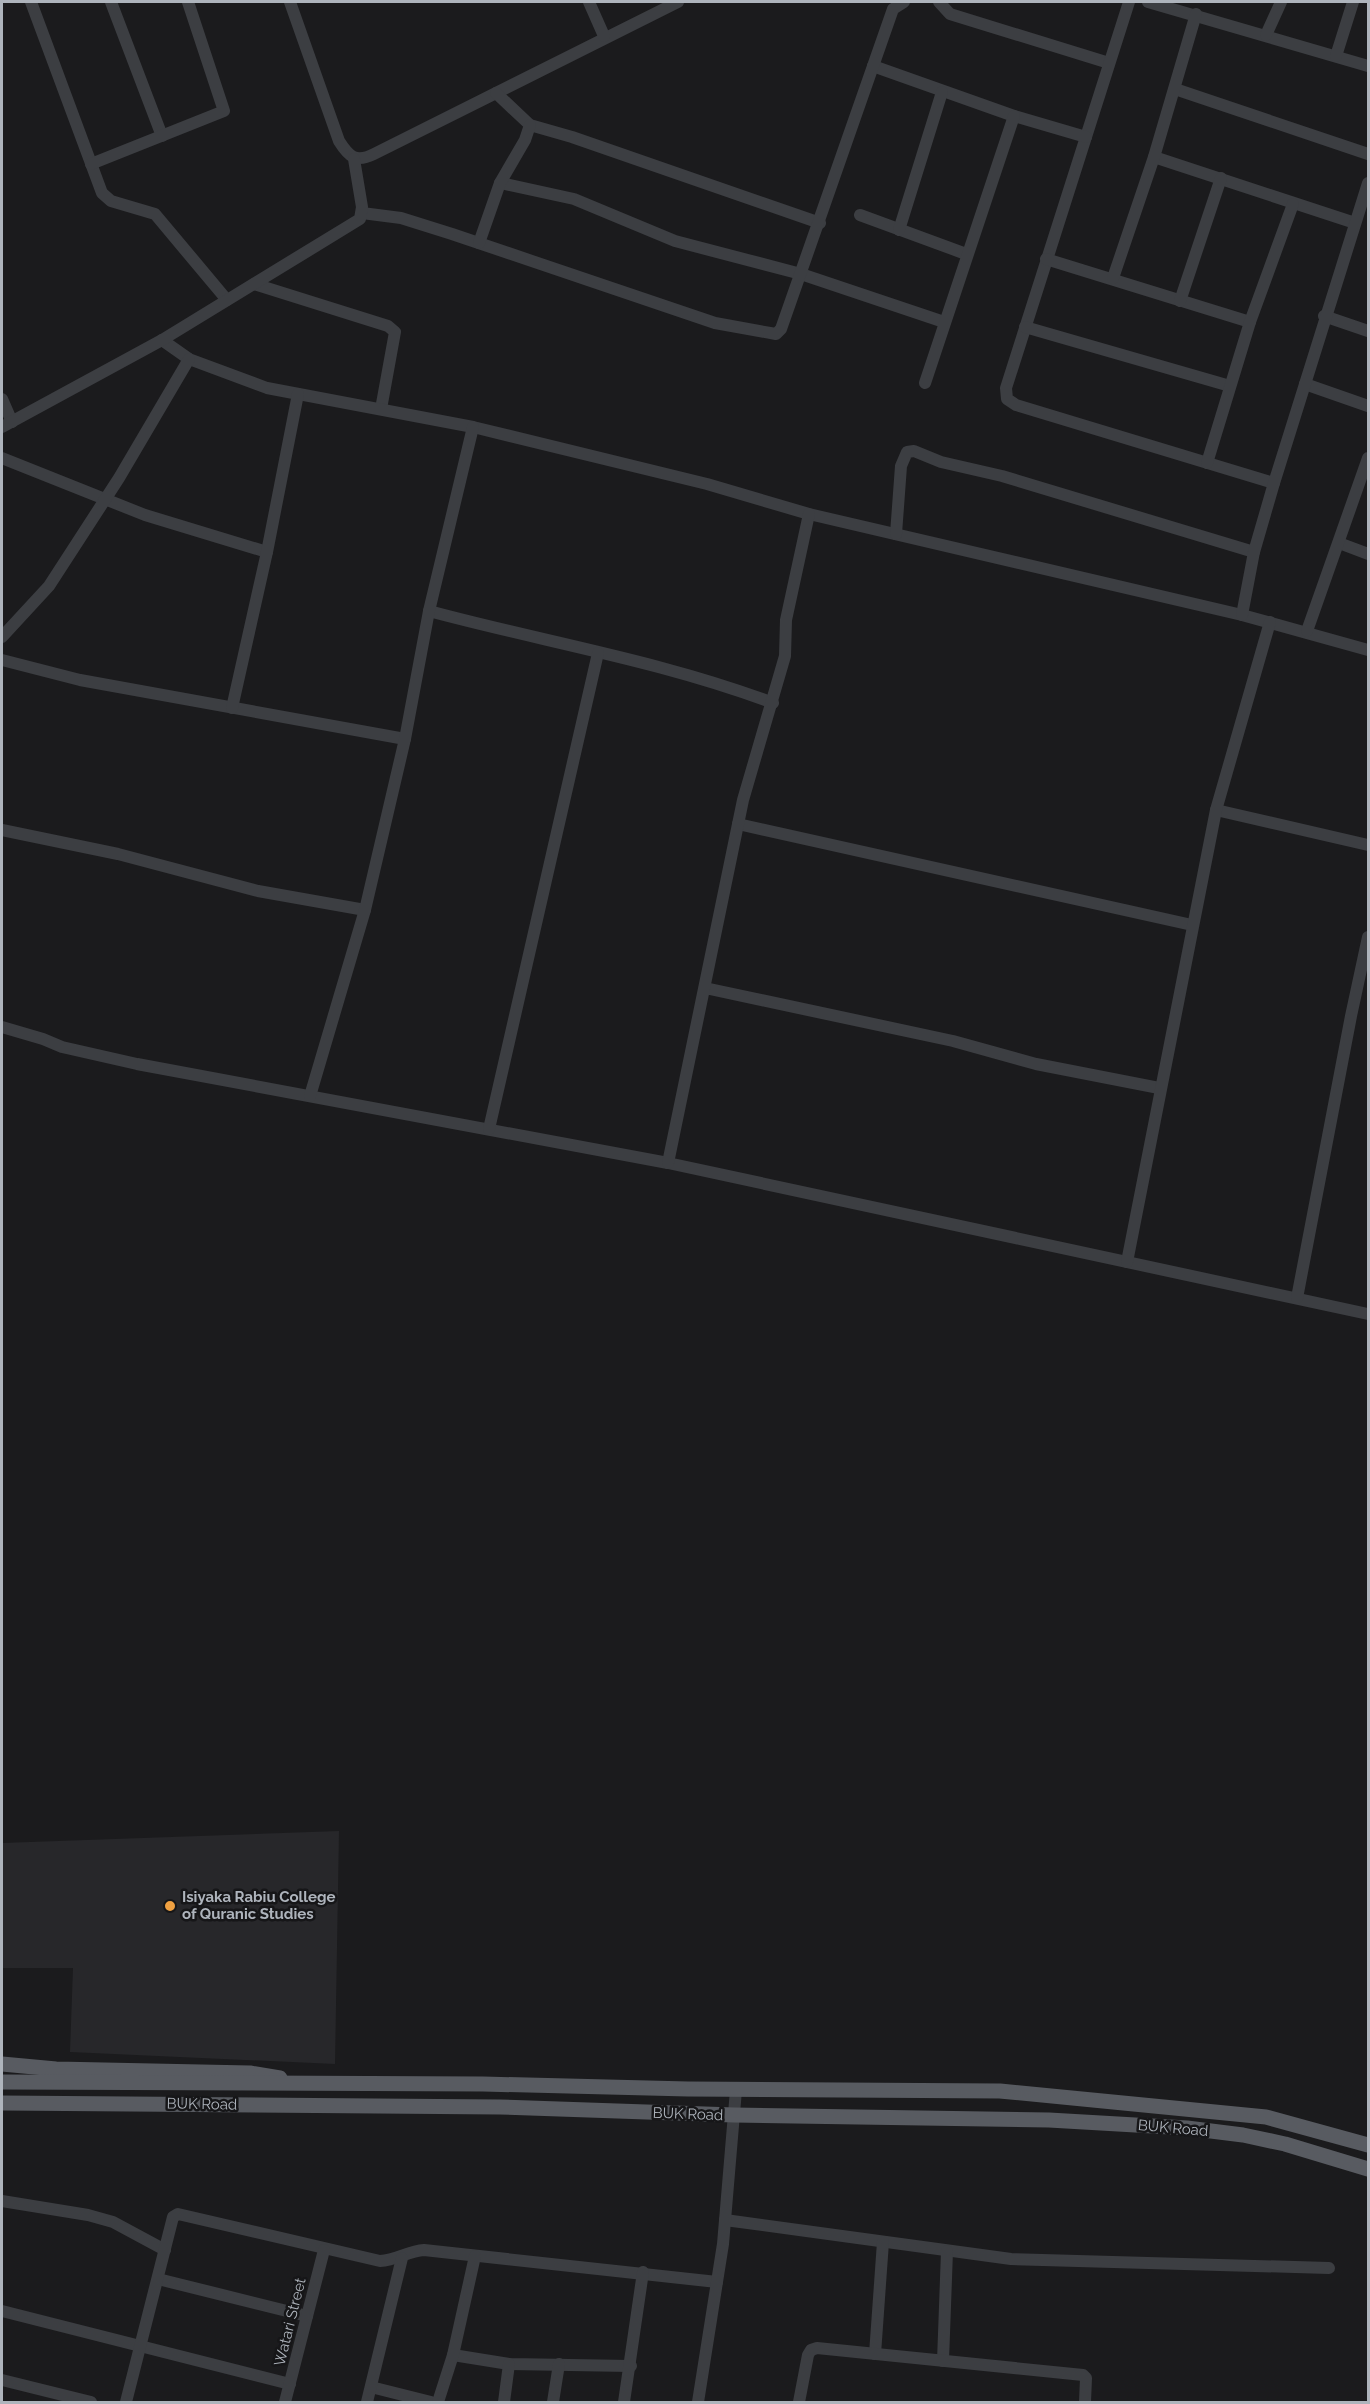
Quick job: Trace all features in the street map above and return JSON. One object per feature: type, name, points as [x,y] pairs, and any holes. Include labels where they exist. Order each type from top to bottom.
[{"type":"main road","points":[[2,2064],[21,2067],[250,2073],[276,2077],[294,2085]]},
{"type":"main road","name":"BUK Road","points":[[2,2082],[483,2084],[736,2090],[1000,2091],[1266,2117],[1368,2145]]},
{"type":"main road","name":"BUK Road","points":[[2,2103],[500,2107],[734,2115],[1049,2121],[1187,2128],[1285,2144],[1368,2169]]},
{"type":"main road","points":[[2,2112],[293,2111],[318,2106]]},
{"type":"street","points":[[31,2],[102,193],[111,201],[155,214],[227,300]]},
{"type":"street","points":[[111,2],[162,136]]},
{"type":"street","points":[[91,164],[222,113],[225,107],[188,2]]},
{"type":"street","points":[[290,2],[339,141],[347,154],[354,159],[364,159],[604,36],[678,2]]},
{"type":"street","points":[[589,2],[604,36]]},
{"type":"street","points":[[362,213],[401,219],[479,243],[637,298],[715,322],[772,335],[781,329],[893,9],[904,2]]},
{"type":"street","points":[[939,2],[950,14],[1109,63]]},
{"type":"street","points":[[1129,2],[1006,388],[1007,399],[1016,405],[1274,483]]},
{"type":"street","points":[[1148,2],[1196,14],[1368,66]]},
{"type":"street","points":[[1266,35],[1281,2]]},
{"type":"street","points":[[1336,56],[1353,2]]},
{"type":"street","points":[[1113,278],[1154,157],[1196,14]]},
{"type":"street","points":[[873,66],[1014,116],[1086,136]]},
{"type":"street","points":[[1175,89],[1368,154]]},
{"type":"street","points":[[898,230],[942,92]]},
{"type":"street","points":[[496,93],[530,125],[582,140],[820,223]]},
{"type":"street","points":[[925,383],[966,254],[1014,116]]},
{"type":"street","points":[[479,243],[500,183],[525,140],[530,125]]},
{"type":"street","points":[[1154,157],[1354,224]]},
{"type":"street","points":[[2,399],[7,425],[162,340],[360,219],[362,213],[354,159]]},
{"type":"street","points":[[1180,301],[1221,178]]},
{"type":"street","points":[[500,183],[574,199],[675,241],[801,274],[944,322]]},
{"type":"street","points":[[1242,615],[1254,552],[1274,483],[1324,316],[1368,183]]},
{"type":"street","points":[[1207,463],[1250,322],[1293,204]]},
{"type":"street","points":[[860,215],[966,254]]},
{"type":"street","points":[[1046,259],[1250,322]]},
{"type":"street","points":[[254,284],[388,326],[395,332],[381,409]]},
{"type":"street","points":[[1324,316],[1368,331]]},
{"type":"street","points":[[1025,327],[1230,386]]},
{"type":"street","points":[[162,340],[189,359],[267,388],[473,427],[707,484],[809,514],[1307,631],[1368,650]]},
{"type":"street","points":[[2,637],[49,586],[105,499],[189,359]]},
{"type":"street","points":[[1305,384],[1368,406]]},
{"type":"street","points":[[232,708],[267,552],[298,394]]},
{"type":"street","points":[[310,1096],[364,910],[405,739],[429,611],[473,427]]},
{"type":"street","points":[[896,534],[901,466],[907,452],[914,452],[941,462],[1002,476],[1254,552]]},
{"type":"street","points":[[2,458],[145,515],[267,552]]},
{"type":"street","points":[[1307,631],[1368,458]]},
{"type":"street","points":[[668,1163],[738,824],[786,656],[786,620],[809,514]]},
{"type":"street","points":[[1339,543],[1368,554]]},
{"type":"street","points":[[429,611],[598,652],[738,690],[773,703]]},
{"type":"street","points":[[1127,1262],[1159,1088],[1216,810],[1270,622]]},
{"type":"street","points":[[489,1129],[598,652]]},
{"type":"street","points":[[2,660],[80,680],[405,739]]},
{"type":"street","points":[[1216,810],[1368,845]]},
{"type":"street","points":[[738,824],[1192,925]]},
{"type":"street","points":[[2,830],[118,854],[258,891],[364,910]]},
{"type":"street","points":[[1297,1298],[1350,1016],[1368,937]]},
{"type":"street","points":[[705,988],[943,1038],[1036,1064],[1159,1088]]},
{"type":"street","points":[[2,1028],[83,1052],[668,1163],[1368,1314]]},
{"type":"street","points":[[698,2403],[725,2220],[736,2090]]},
{"type":"street","points":[[2,2201],[88,2215],[113,2222],[165,2250]]},
{"type":"street","points":[[126,2403],[173,2217],[177,2214],[324,2250],[380,2261],[402,2258],[413,2251],[643,2272],[717,2282]]},
{"type":"street","points":[[725,2220],[1011,2259],[1329,2268]]},
{"type":"street","points":[[875,2354],[883,2242]]},
{"type":"street","name":"Watari Street","points":[[285,2403],[324,2250]]},
{"type":"street","points":[[943,2361],[947,2251]]},
{"type":"street","points":[[438,2403],[453,2355],[475,2256]]},
{"type":"street","points":[[367,2403],[402,2258]]},
{"type":"street","points":[[624,2403],[643,2272]]},
{"type":"street","points":[[158,2279],[307,2316]]},
{"type":"street","points":[[2,2311],[290,2384]]},
{"type":"street","points":[[799,2403],[811,2350],[875,2354],[1083,2375],[1086,2378],[1085,2403]]},
{"type":"street","points":[[453,2355],[509,2364],[631,2366]]},
{"type":"street","points":[[504,2403],[509,2364]]},
{"type":"street","points":[[553,2403],[559,2364]]},
{"type":"street","points":[[2,2380],[91,2403]]},
{"type":"street","points":[[371,2386],[431,2403]]},
{"type":"shaded area","name":"Isiyaka Rabiu College of Quranic Studies","points":[[339,1831],[335,2064],[70,2052],[73,1968],[2,1968],[2,1843]]},
{"type":"place","name":"Isiyaka Rabiu College of Quranic Studies","points":[[170,1906]]}]
